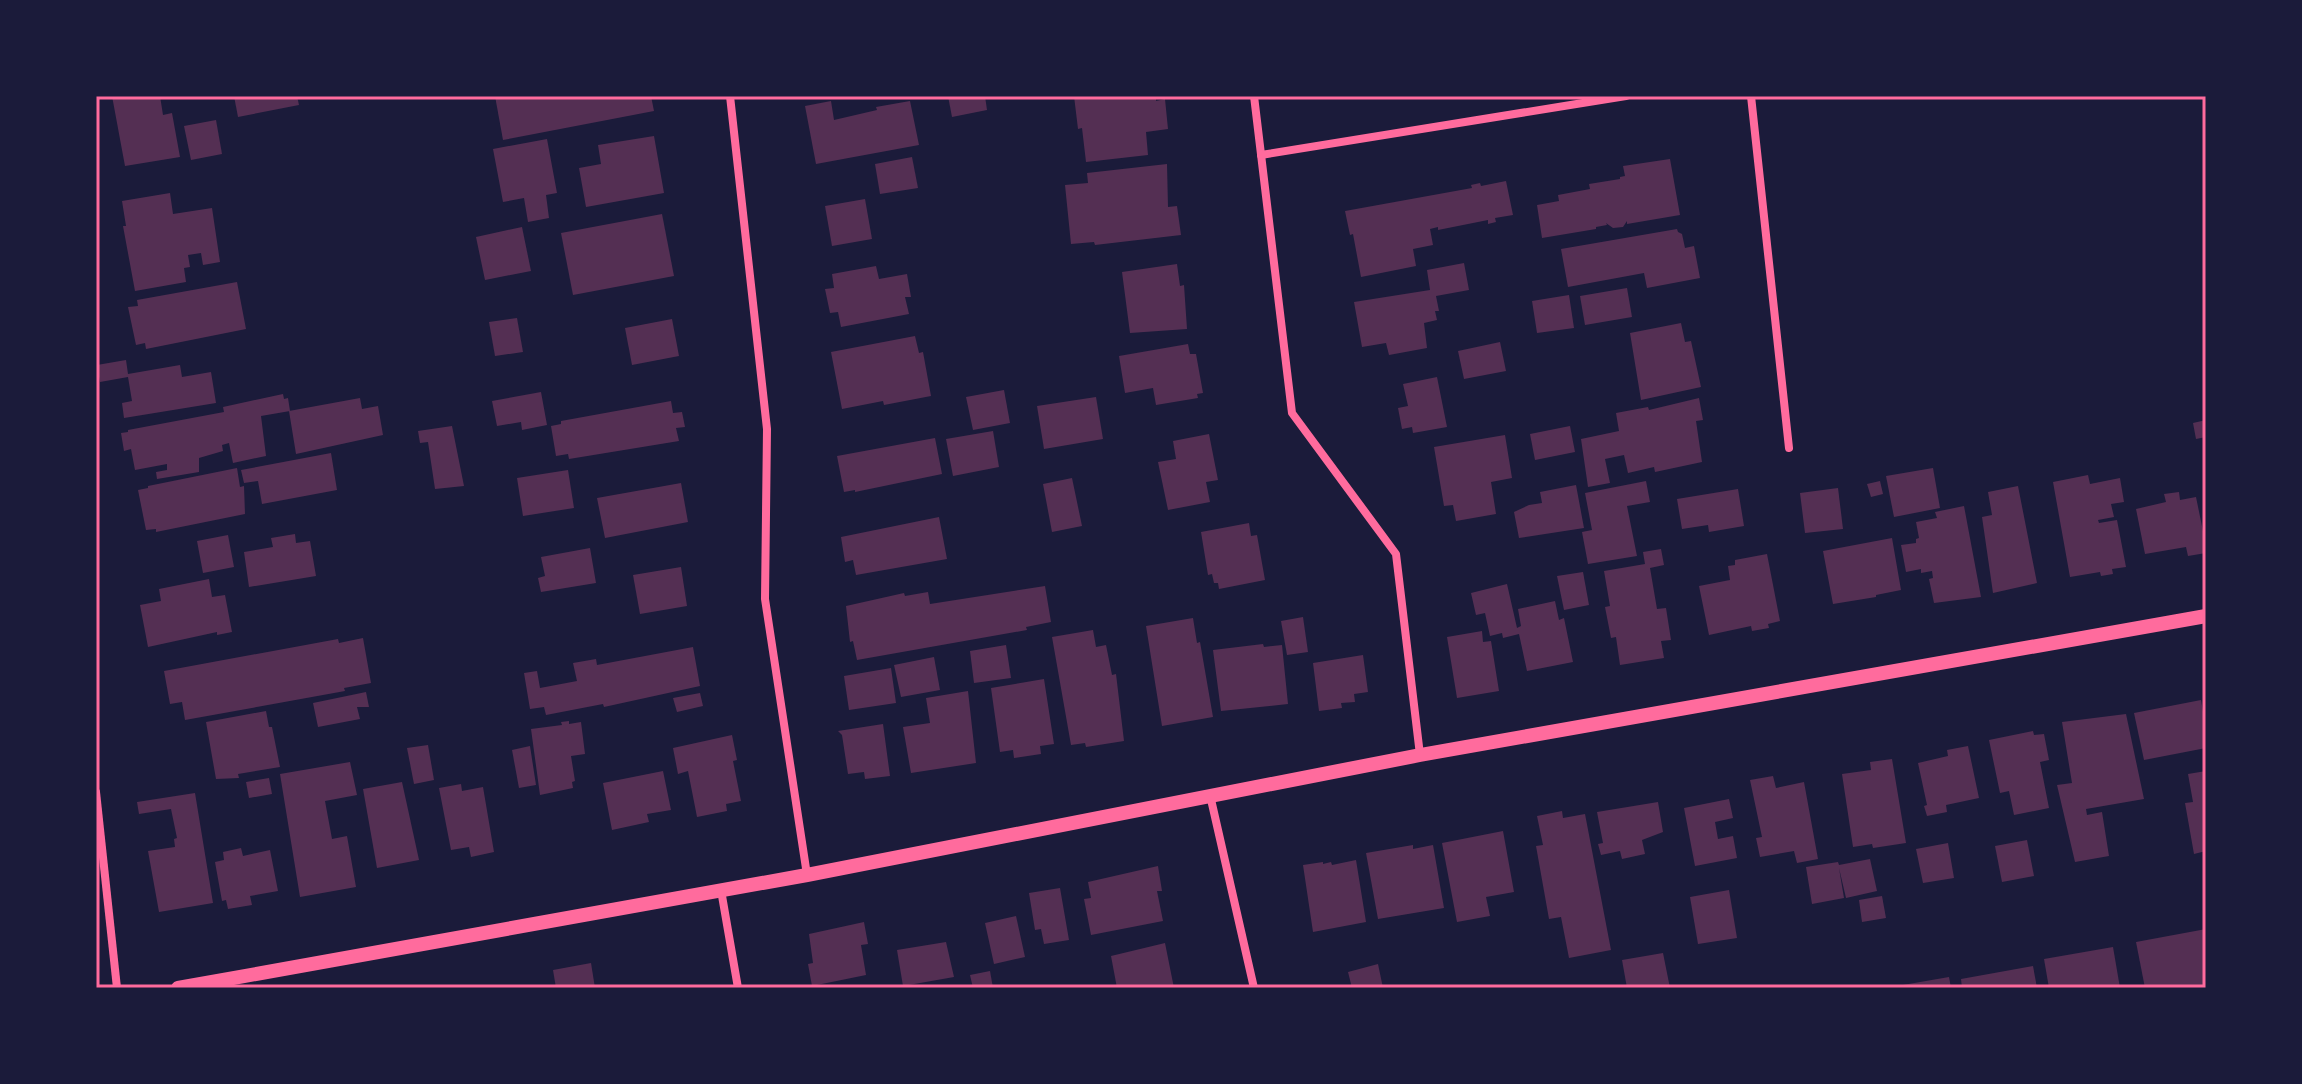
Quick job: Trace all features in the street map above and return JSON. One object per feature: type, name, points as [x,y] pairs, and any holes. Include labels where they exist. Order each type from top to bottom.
[{"type":"street","points":[[730,96],[767,429],[765,599],[807,875]]},
{"type":"street","points":[[1254,96],[1292,413],[1396,554],[1420,755]]},
{"type":"street","points":[[1261,155],[1626,96]]},
{"type":"street","points":[[1751,96],[1789,448]]},
{"type":"street","points":[[178,988],[807,875],[1420,755],[2206,616]]},
{"type":"street","points":[[96,792],[117,988]]},
{"type":"street","points":[[1210,795],[1254,988]]},
{"type":"street","points":[[721,890],[738,988]]},
{"type":"building","points":[[112,96],[160,96],[163,115],[172,113],[180,157],[125,166]]},
{"type":"building","points":[[234,96],[297,96],[299,105],[238,117]]},
{"type":"building","points":[[495,96],[651,96],[654,111],[503,140]]},
{"type":"building","points":[[948,96],[985,96],[987,110],[952,117]]},
{"type":"building","points":[[1074,96],[1156,96],[1156,101],[1165,99],[1168,129],[1146,132],[1148,155],[1086,162]]},
{"type":"building","points":[[831,101],[834,120],[877,110],[876,107],[910,101],[919,145],[816,164],[805,106]]},
{"type":"building","points":[[216,120],[222,154],[191,160],[184,126]]},
{"type":"building","points":[[654,136],[664,193],[586,207],[579,168],[601,164],[598,145]]},
{"type":"building","points":[[547,139],[557,193],[546,195],[549,218],[528,222],[524,198],[503,202],[493,149]]},
{"type":"building","points":[[912,157],[918,188],[880,194],[875,164]]},
{"type":"building","points":[[1670,159],[1680,215],[1627,224],[1627,221],[1623,227],[1613,228],[1606,223],[1596,229],[1542,238],[1537,205],[1559,201],[1558,195],[1590,189],[1589,184],[1620,179],[1625,176],[1623,166]]},
{"type":"building","points":[[1167,164],[1168,207],[1177,206],[1181,235],[1095,245],[1094,242],[1071,244],[1065,185],[1088,183],[1087,173]]},
{"type":"building","points":[[1506,181],[1513,215],[1495,218],[1496,222],[1488,224],[1488,220],[1430,229],[1433,245],[1413,249],[1416,266],[1361,277],[1345,211],[1472,188],[1471,185],[1480,183],[1481,186]]},
{"type":"building","points":[[170,193],[173,214],[212,208],[220,262],[203,265],[201,253],[188,255],[190,267],[184,268],[186,282],[135,291],[123,226],[126,226],[122,201]]},
{"type":"building","points":[[865,199],[872,239],[832,246],[825,206]]},
{"type":"building","points":[[662,214],[674,276],[573,295],[561,233]]},
{"type":"building","points":[[522,227],[531,271],[485,280],[476,237]]},
{"type":"building","points":[[1677,229],[1682,234],[1685,248],[1694,246],[1700,278],[1647,288],[1644,273],[1568,287],[1561,249]]},
{"type":"building","points":[[1464,263],[1469,290],[1436,296],[1437,320],[1424,323],[1427,348],[1389,355],[1386,343],[1362,347],[1354,302],[1430,290],[1427,270]]},
{"type":"building","points":[[1177,264],[1180,286],[1184,285],[1187,329],[1130,333],[1122,272]]},
{"type":"building","points":[[876,266],[879,279],[907,274],[911,297],[905,297],[909,314],[841,327],[838,312],[830,313],[825,289],[834,288],[832,274]]},
{"type":"building","points":[[237,282],[246,329],[146,349],[145,343],[136,345],[128,307],[138,306],[137,300]]},
{"type":"building","points":[[1627,288],[1632,317],[1585,325],[1580,296]]},
{"type":"building","points":[[1569,295],[1574,328],[1537,333],[1532,301]]},
{"type":"building","points":[[517,318],[523,352],[495,356],[489,322]]},
{"type":"building","points":[[672,319],[679,356],[632,365],[625,328]]},
{"type":"building","points":[[1681,323],[1685,342],[1691,341],[1701,387],[1641,400],[1630,333]]},
{"type":"building","points":[[915,336],[919,353],[923,352],[931,396],[842,409],[831,352]]},
{"type":"building","points":[[1500,342],[1506,371],[1464,379],[1458,351]]},
{"type":"building","points":[[1188,344],[1190,354],[1196,354],[1203,393],[1197,394],[1198,398],[1156,405],[1153,388],[1125,393],[1119,356]]},
{"type":"building","points":[[126,360],[128,374],[180,365],[182,377],[211,372],[216,403],[124,418],[122,403],[132,401],[128,377],[100,382],[97,365]]},
{"type":"building","points":[[1437,377],[1447,427],[1413,433],[1412,427],[1402,429],[1398,408],[1408,406],[1403,384]]},
{"type":"building","points":[[1004,390],[1010,423],[973,430],[966,397]]},
{"type":"building","points":[[541,392],[547,425],[522,430],[521,422],[497,426],[492,401]]},
{"type":"building","points":[[283,394],[284,399],[288,398],[290,411],[261,416],[266,456],[233,463],[229,443],[222,445],[223,451],[199,458],[199,472],[157,479],[156,472],[167,470],[167,464],[135,470],[131,449],[124,451],[121,433],[128,430],[224,412],[223,407]]},
{"type":"building","points":[[1096,397],[1103,439],[1044,449],[1037,406]]},
{"type":"building","points":[[360,398],[362,409],[378,406],[383,435],[296,454],[289,411]]},
{"type":"building","points":[[1699,398],[1703,420],[1696,421],[1702,462],[1655,472],[1654,467],[1628,473],[1624,455],[1605,459],[1610,483],[1588,487],[1581,439],[1619,431],[1616,413],[1648,407],[1649,410]]},
{"type":"building","points":[[671,401],[673,413],[682,412],[685,427],[676,428],[679,441],[569,459],[568,454],[556,456],[551,426],[561,424],[561,421]]},
{"type":"building","points":[[2206,420],[2206,437],[2196,439],[2193,423]]},
{"type":"building","points":[[452,426],[464,486],[435,489],[428,442],[420,443],[418,431]]},
{"type":"building","points":[[1570,426],[1575,452],[1535,460],[1530,434]]},
{"type":"building","points":[[993,431],[999,467],[953,476],[946,439]]},
{"type":"building","points":[[1209,434],[1218,480],[1206,482],[1210,502],[1168,510],[1158,462],[1176,459],[1173,441]]},
{"type":"building","points":[[1505,435],[1512,478],[1491,482],[1496,514],[1456,521],[1453,505],[1444,506],[1434,447]]},
{"type":"building","points":[[935,438],[942,474],[844,492],[837,456]]},
{"type":"building","points":[[331,453],[337,490],[262,504],[258,481],[244,483],[241,470]]},
{"type":"building","points":[[237,468],[240,487],[244,486],[245,514],[156,532],[156,529],[146,530],[138,490]]},
{"type":"building","points":[[1933,468],[1940,508],[1894,517],[1886,476]]},
{"type":"building","points":[[568,470],[574,508],[523,516],[517,478]]},
{"type":"building","points":[[2088,475],[2090,484],[2120,478],[2124,502],[2111,504],[2114,517],[2098,520],[2099,523],[2117,520],[2126,567],[2112,569],[2113,574],[2101,576],[2100,572],[2070,577],[2053,482]]},
{"type":"building","points":[[1072,478],[1082,526],[1052,532],[1043,484]]},
{"type":"building","points":[[1646,481],[1650,502],[1627,506],[1637,556],[1588,564],[1582,532],[1592,530],[1585,493]]},
{"type":"building","points":[[1880,481],[1883,494],[1871,497],[1867,484]]},
{"type":"building","points":[[681,483],[688,522],[605,538],[597,498]]},
{"type":"building","points":[[1576,485],[1584,528],[1519,538],[1514,512],[1542,503],[1540,492]]},
{"type":"building","points":[[2018,486],[2037,583],[1993,593],[1982,517],[1992,515],[1988,492]]},
{"type":"building","points":[[1838,488],[1843,529],[1805,533],[1800,493]]},
{"type":"building","points":[[1738,489],[1744,526],[1709,532],[1708,525],[1682,529],[1677,499]]},
{"type":"building","points":[[2179,492],[2180,500],[2196,497],[2206,535],[2206,553],[2188,556],[2186,547],[2145,554],[2136,509],[2166,502],[2164,494]]},
{"type":"building","points":[[1964,506],[1981,597],[1934,603],[1929,579],[1933,578],[1932,571],[1921,573],[1921,569],[1906,572],[1901,545],[1916,543],[1919,538],[1916,522],[1937,518],[1935,512]]},
{"type":"building","points":[[939,517],[947,559],[856,575],[853,560],[845,562],[841,537]]},
{"type":"building","points":[[1249,523],[1251,536],[1257,535],[1265,580],[1219,589],[1212,574],[1208,575],[1201,532]]},
{"type":"building","points":[[295,534],[296,543],[310,541],[316,576],[249,587],[244,552],[273,547],[271,538]]},
{"type":"building","points":[[228,535],[234,567],[203,573],[197,541]]},
{"type":"building","points":[[1892,538],[1901,590],[1833,604],[1823,551]]},
{"type":"building","points":[[590,548],[596,583],[541,592],[538,578],[545,576],[541,557]]},
{"type":"building","points":[[1661,549],[1664,565],[1650,568],[1657,609],[1666,608],[1671,640],[1661,641],[1664,658],[1620,665],[1616,637],[1611,638],[1605,607],[1610,606],[1604,571],[1645,564],[1643,552]]},
{"type":"building","points":[[1767,554],[1780,621],[1768,624],[1769,628],[1752,631],[1751,626],[1709,635],[1699,586],[1730,580],[1728,566],[1735,565],[1735,560]]},
{"type":"building","points":[[681,567],[687,606],[640,614],[633,575]]},
{"type":"building","points":[[1583,572],[1589,605],[1564,610],[1557,576]]},
{"type":"building","points":[[209,579],[212,597],[225,595],[232,632],[217,635],[217,632],[148,647],[140,605],[161,601],[159,589]]},
{"type":"building","points":[[1507,584],[1517,628],[1521,626],[1518,609],[1555,601],[1559,620],[1564,618],[1573,662],[1527,671],[1519,634],[1503,638],[1502,633],[1490,636],[1485,613],[1476,615],[1471,593]]},
{"type":"building","points":[[1045,586],[1051,622],[1026,627],[1027,630],[857,660],[853,641],[850,642],[846,606],[904,593],[905,596],[928,592],[930,604]]},
{"type":"building","points":[[1303,617],[1308,652],[1287,655],[1281,621]]},
{"type":"building","points":[[1193,618],[1213,717],[1162,726],[1146,626]]},
{"type":"building","points":[[1093,630],[1096,647],[1106,645],[1112,675],[1116,674],[1124,741],[1086,747],[1085,743],[1071,745],[1052,637]]},
{"type":"building","points":[[1482,631],[1483,642],[1491,641],[1499,691],[1457,698],[1447,637]]},
{"type":"building","points":[[363,638],[371,683],[344,688],[345,691],[185,720],[182,702],[170,704],[164,671],[338,639],[339,643]]},
{"type":"building","points":[[1263,644],[1264,647],[1282,645],[1288,704],[1221,711],[1213,650]]},
{"type":"building","points":[[1006,645],[1011,678],[974,683],[970,651]]},
{"type":"building","points":[[693,647],[700,686],[604,707],[603,704],[546,715],[544,707],[530,709],[524,673],[537,671],[540,688],[577,681],[573,663],[596,659],[597,665]]},
{"type":"building","points":[[1363,655],[1368,692],[1354,694],[1355,702],[1341,703],[1342,708],[1319,711],[1313,663]]},
{"type":"building","points":[[934,657],[940,690],[901,697],[894,665]]},
{"type":"building","points":[[891,668],[896,703],[849,710],[844,676]]},
{"type":"building","points":[[1044,679],[1054,744],[1040,746],[1041,754],[1014,758],[1013,750],[1000,752],[991,688]]},
{"type":"building","points":[[968,691],[976,763],[911,773],[903,727],[930,723],[926,698]]},
{"type":"building","points":[[366,692],[369,707],[357,707],[360,719],[318,727],[313,703]]},
{"type":"building","points":[[700,693],[703,706],[677,712],[673,698]]},
{"type":"building","points":[[2201,700],[2206,748],[2144,760],[2134,713]]},
{"type":"building","points":[[266,711],[280,767],[238,774],[239,778],[216,779],[206,722]]},
{"type":"building","points":[[2126,714],[2144,799],[2086,809],[2087,815],[2102,812],[2109,856],[2075,862],[2057,785],[2072,783],[2062,722]]},
{"type":"building","points":[[569,721],[569,724],[581,722],[585,754],[571,756],[575,781],[572,782],[573,788],[540,795],[531,729],[562,725],[561,722]]},
{"type":"building","points":[[883,724],[890,776],[865,779],[864,772],[848,774],[842,735],[838,731]]},
{"type":"building","points":[[2033,731],[2034,735],[2044,734],[2049,760],[2040,762],[2049,808],[2014,815],[2009,791],[2000,793],[1989,740]]},
{"type":"building","points":[[732,735],[737,760],[733,761],[741,801],[726,804],[727,811],[697,817],[688,771],[678,774],[673,748]]},
{"type":"building","points":[[428,745],[434,780],[414,784],[407,748]]},
{"type":"building","points":[[530,746],[536,785],[519,788],[512,750]]},
{"type":"building","points":[[1968,746],[1979,798],[1946,805],[1947,812],[1927,816],[1918,763],[1948,756],[1947,750]]},
{"type":"building","points":[[1892,759],[1906,843],[1873,848],[1872,844],[1853,847],[1842,774],[1871,770],[1870,762]]},
{"type":"building","points":[[350,762],[357,795],[325,801],[332,839],[347,836],[356,887],[300,897],[280,774]]},
{"type":"building","points":[[663,771],[671,810],[647,814],[649,822],[612,830],[603,783]]},
{"type":"building","points":[[2206,771],[2206,851],[2194,854],[2185,803],[2193,802],[2188,774]]},
{"type":"building","points":[[1773,776],[1776,788],[1804,782],[1818,859],[1797,863],[1794,851],[1760,857],[1756,838],[1762,837],[1750,780]]},
{"type":"building","points":[[269,778],[272,794],[249,798],[246,782]]},
{"type":"building","points":[[402,782],[419,860],[377,868],[363,789]]},
{"type":"building","points":[[461,784],[462,791],[483,787],[494,852],[471,857],[469,847],[451,850],[439,788]]},
{"type":"building","points":[[195,793],[213,903],[159,912],[148,851],[175,847],[174,839],[177,838],[171,809],[139,814],[137,802]]},
{"type":"building","points":[[1729,799],[1733,818],[1715,822],[1718,839],[1733,836],[1737,858],[1695,866],[1684,808]]},
{"type":"building","points":[[1658,802],[1663,832],[1642,840],[1645,854],[1622,859],[1620,851],[1601,855],[1598,844],[1603,843],[1597,812]]},
{"type":"building","points":[[1562,811],[1563,818],[1585,814],[1611,950],[1569,958],[1561,917],[1549,919],[1536,846],[1543,845],[1537,816]]},
{"type":"building","points":[[1503,831],[1514,892],[1486,897],[1490,916],[1457,922],[1442,843]]},
{"type":"building","points":[[2027,840],[2034,876],[2002,882],[1995,846]]},
{"type":"building","points":[[1948,843],[1954,878],[1923,883],[1916,849]]},
{"type":"building","points":[[1413,845],[1413,849],[1433,845],[1444,908],[1378,919],[1366,853]]},
{"type":"building","points":[[241,848],[243,856],[270,850],[278,891],[250,896],[252,905],[228,909],[226,900],[222,901],[215,862],[224,860],[223,852]]},
{"type":"building","points":[[1870,859],[1877,891],[1846,898],[1839,868],[1844,898],[1812,904],[1806,867]]},
{"type":"building","points":[[1356,860],[1366,922],[1313,932],[1303,865],[1331,862],[1332,865]]},
{"type":"building","points":[[1158,866],[1162,891],[1157,891],[1163,921],[1091,935],[1084,899],[1091,898],[1088,882]]},
{"type":"building","points":[[1060,888],[1069,940],[1044,944],[1041,929],[1035,930],[1029,893]]},
{"type":"building","points":[[1729,890],[1737,938],[1698,944],[1690,897]]},
{"type":"building","points":[[1882,896],[1886,918],[1862,922],[1859,900]]},
{"type":"building","points":[[1016,916],[1025,957],[994,964],[985,923]]},
{"type":"building","points":[[864,922],[868,944],[861,945],[866,975],[812,986],[808,964],[813,963],[809,934]]},
{"type":"building","points":[[2206,929],[2206,988],[2145,988],[2136,942]]},
{"type":"building","points":[[946,942],[954,977],[903,986],[897,950]]},
{"type":"building","points":[[1165,943],[1174,988],[1117,988],[1111,956]]},
{"type":"building","points":[[2113,947],[2120,988],[2049,988],[2044,959]]},
{"type":"building","points":[[1663,953],[1670,988],[1627,988],[1622,960]]},
{"type":"building","points":[[591,963],[595,988],[556,988],[553,970]]},
{"type":"building","points":[[1378,964],[1383,988],[1352,988],[1348,972]]},
{"type":"building","points":[[2033,966],[2037,988],[1962,988],[1961,979]]},
{"type":"building","points":[[990,971],[993,988],[973,988],[970,975]]},
{"type":"building","points":[[1949,977],[1951,988],[1897,988],[1897,986]]}]
